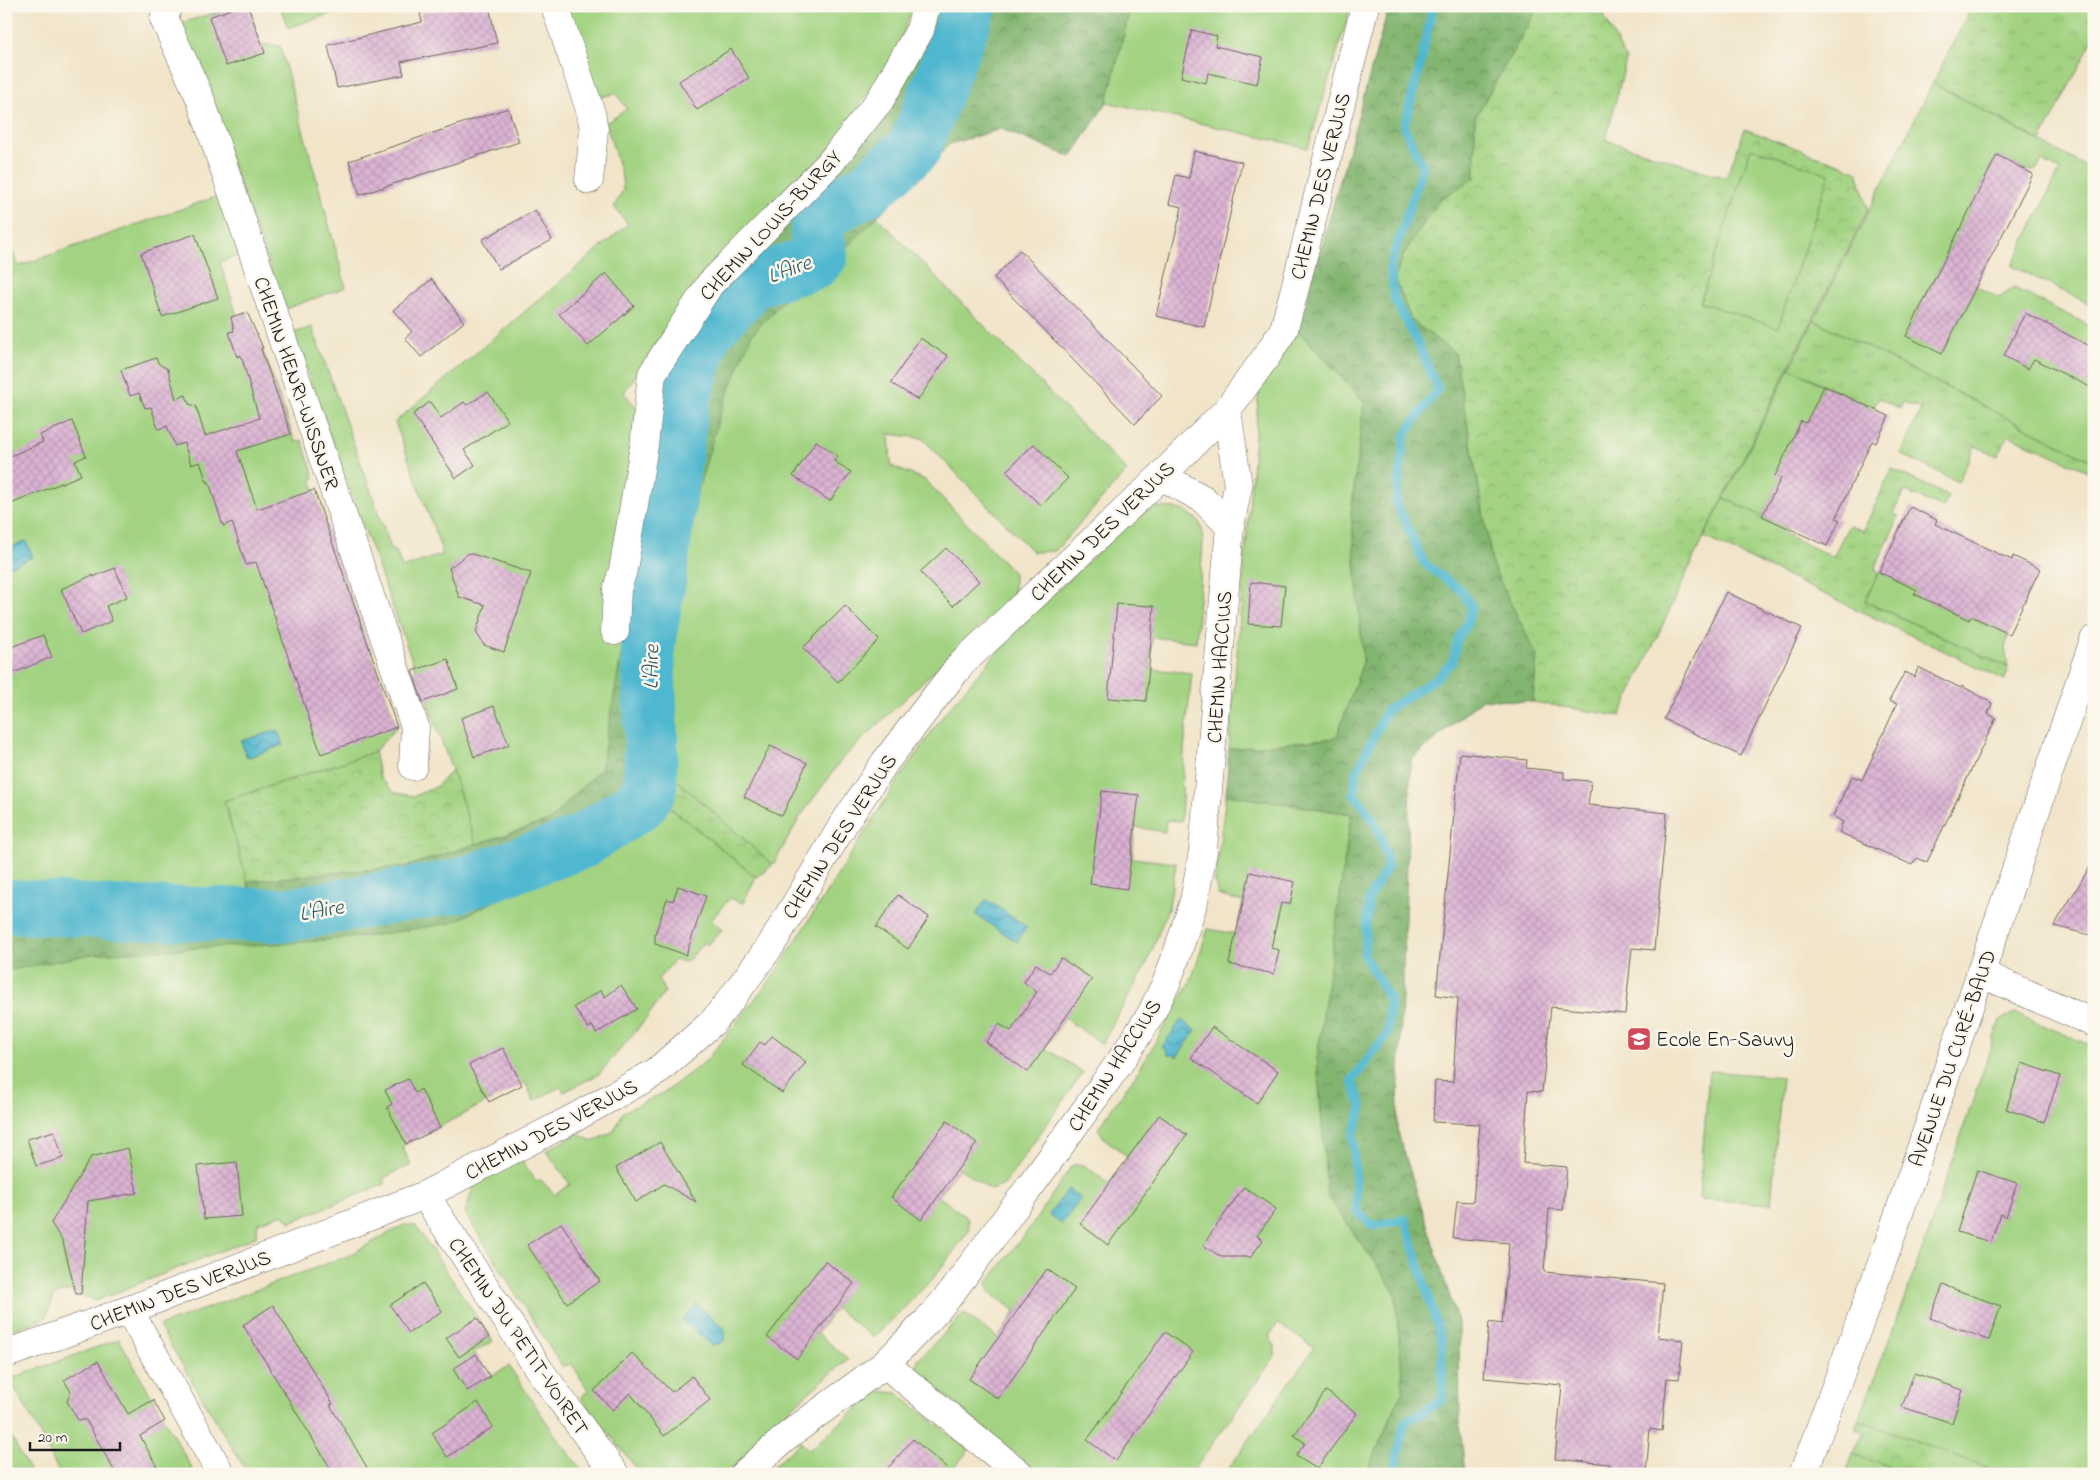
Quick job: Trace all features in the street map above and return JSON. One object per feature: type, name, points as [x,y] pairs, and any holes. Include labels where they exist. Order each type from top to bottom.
[{"type":"street","name":"CHEMIN HENRI-WISSNER","points":[[168,6],[164,18],[200,98],[415,727],[413,766]]},
{"type":"street","points":[[554,6],[591,113],[594,130],[588,180]]},
{"type":"street","name":"CHEMIN LOUIS-BURGY","points":[[615,631],[617,589],[623,570],[644,446],[652,374],[710,284],[830,163],[880,100],[920,30],[926,6]]},
{"type":"street","name":"CHEMIN DES VERJUS","points":[[6,1354],[129,1310],[426,1196],[574,1118],[656,1072],[713,1022],[771,945],[843,825],[885,762],[961,664],[1161,476],[1227,410],[1284,329],[1365,6]]},
{"type":"street","name":"CHEMIN HACCIUS","points":[[744,1474],[791,1433],[885,1364],[948,1297],[1120,1062],[1151,1014],[1167,981],[1194,901],[1203,851],[1230,526],[1238,486],[1227,410]]},
{"type":"street","points":[[1161,476],[1203,499],[1230,526]]},
{"type":"street","name":"AVENUE DU CURÉ-BAUD","points":[[1803,1474],[1884,1257],[2094,640]]},
{"type":"street","points":[[1980,973],[2094,1023]]},
{"type":"street","name":"CHEMIN DU PETIT-VOIRET","points":[[426,1196],[538,1368],[615,1474]]},
{"type":"street","points":[[129,1310],[221,1474]]},
{"type":"street","points":[[885,1364],[1020,1474]]},
{"type":"green space","points":[[238,6],[261,44],[280,46],[346,287],[285,309],[181,23]]},
{"type":"green space","points":[[280,6],[354,6],[288,28]]},
{"type":"green space","points":[[566,6],[913,6],[897,49],[835,143],[695,285],[624,393],[637,408],[625,633],[601,768],[549,821],[476,844],[452,770],[293,333],[312,327],[392,551],[396,551],[402,568],[443,554],[395,422],[628,224],[614,207],[623,190],[622,177],[606,123],[627,109],[616,93],[598,98]]},
{"type":"green space","points":[[934,6],[1131,6],[1107,102],[1071,157],[1001,129],[950,144],[838,256],[803,279],[668,672],[664,769],[657,794],[629,837],[557,870],[451,923],[371,936],[6,971],[6,886],[251,895],[247,881],[408,866],[549,821],[659,373],[717,285],[868,126]]},
{"type":"green space","points":[[1131,6],[1351,6],[1308,148],[1107,102]]},
{"type":"green space","points":[[1389,6],[1539,6],[1475,118],[1475,179],[1440,199],[1411,320],[1455,353],[1493,567],[1537,656],[1533,702],[1482,699],[1411,760],[1397,1129],[1459,1326],[1460,1425],[1465,1474],[1366,1474],[1403,1389],[1395,1292],[1327,1195],[1317,1057],[1351,814],[1226,795],[1229,749],[1336,738],[1363,662],[1351,512],[1364,401],[1298,331]]},
{"type":"green space","points":[[1539,6],[1599,6],[1626,60],[1606,140],[1726,178],[1745,129],[1857,171],[1868,209],[1699,547],[1620,716],[1533,702],[1537,656],[1493,567],[1455,353],[1411,320],[1395,278],[1405,252],[1440,199],[1475,178],[1475,118]]},
{"type":"green space","points":[[1972,6],[2094,6],[2094,37],[2041,141],[1933,83]]},
{"type":"green space","points":[[1933,83],[2094,171],[2094,306],[2012,266],[2060,170],[2042,161],[2036,170],[2026,170],[1997,155],[1906,336],[1942,353],[1976,286],[1999,298],[2014,288],[2094,328],[2094,462],[1814,320]]},
{"type":"green space","points":[[1751,148],[1829,174],[1778,328],[1700,302]]},
{"type":"green space","points":[[218,196],[240,255],[220,262],[241,328],[253,324],[295,442],[302,440],[314,477],[312,482],[322,515],[397,727],[374,752],[224,801],[251,895],[6,885],[6,636],[8,635],[6,626],[6,238],[19,266]]},
{"type":"green space","points":[[877,217],[1127,471],[1055,551],[1033,552],[922,438],[889,434],[891,466],[925,480],[1014,573],[1014,594],[842,759],[800,817],[773,865],[664,769],[660,683],[692,511],[720,414],[751,336],[803,279],[838,256]]},
{"type":"green space","points":[[1814,320],[2094,462],[2094,474],[2008,435],[1998,456],[1975,446],[1958,482],[1901,454],[1921,409],[1903,402],[1900,409],[1879,398],[1873,409],[1790,368]]},
{"type":"green space","points":[[1298,331],[1364,401],[1351,512],[1363,662],[1336,738],[1229,749],[1259,389]]},
{"type":"green space","points":[[1790,368],[1824,386],[1807,423],[1801,421],[1776,476],[1781,478],[1762,516],[1724,498]]},
{"type":"green space","points":[[1892,469],[1948,496],[1943,508],[1904,491],[1893,514],[1899,516],[1875,569],[1879,572],[1865,601],[2008,667],[2005,680],[1704,537],[1724,498],[1787,528],[1785,534],[1833,557],[1849,525],[1863,531]]},
{"type":"green space","points":[[1155,507],[1181,510],[1193,516],[1201,526],[1203,542],[1196,642],[1152,637],[1150,669],[1192,673],[1184,750],[1181,821],[1166,820],[1165,832],[1135,827],[1132,858],[1176,863],[1169,906],[1147,963],[1102,1044],[1065,1018],[1045,1048],[1083,1072],[1004,1185],[991,1190],[959,1168],[938,1196],[968,1218],[969,1231],[932,1280],[874,1338],[836,1308],[817,1333],[848,1359],[776,1421],[741,1460],[725,1474],[641,1474],[581,1398],[588,1390],[572,1364],[562,1366],[465,1213],[474,1185],[521,1159],[536,1181],[541,1180],[555,1195],[570,1184],[546,1150],[579,1134],[593,1142],[614,1131],[623,1112],[665,1092],[706,1061],[774,975],[895,785],[944,714],[1016,630],[1137,515]]},
{"type":"green space","points":[[1879,572],[1917,590],[1914,594],[1969,620],[1971,616],[2009,634],[2005,647],[2008,667],[1865,601]]},
{"type":"green space","points":[[374,752],[380,778],[395,793],[414,796],[436,787],[452,770],[476,844],[408,866],[247,881],[224,801]]},
{"type":"green space","points":[[664,769],[773,865],[756,877],[656,796]]},
{"type":"green space","points":[[1226,795],[1351,814],[1317,1058],[1327,1195],[1395,1292],[1403,1389],[1366,1474],[1225,1474],[1314,1348],[1278,1323],[1269,1336],[1275,1346],[1275,1356],[1191,1474],[1039,1474],[916,1371],[918,1360],[964,1313],[998,1338],[1016,1311],[990,1293],[987,1283],[1032,1225],[1072,1165],[1084,1165],[1109,1184],[1128,1157],[1104,1138],[1098,1128],[1139,1070],[1190,983],[1208,929],[1236,934],[1243,902],[1218,895],[1215,881]]},
{"type":"green space","points":[[656,796],[756,877],[743,903],[730,898],[711,920],[722,930],[708,945],[704,942],[687,962],[675,960],[658,979],[665,992],[645,1020],[599,1074],[564,1092],[560,1087],[534,1101],[525,1082],[402,1146],[411,1165],[383,1178],[385,1184],[290,1222],[283,1214],[258,1223],[256,1237],[95,1301],[70,1290],[54,1295],[46,1318],[6,1332],[6,971],[93,954],[292,943],[371,936],[451,923],[557,870],[629,837]]},
{"type":"green space","points":[[2015,1013],[2094,1047],[2094,1474],[2005,1474],[1859,1420],[1923,1248],[2000,1020]]},
{"type":"green space","points":[[1709,1071],[1782,1077],[1771,1204],[1699,1199]]},
{"type":"green space","points":[[404,1225],[416,1226],[493,1341],[474,1352],[489,1377],[509,1366],[557,1438],[585,1474],[248,1474],[159,1326],[347,1256]]},
{"type":"green space","points":[[119,1339],[195,1474],[60,1474],[10,1379]]},
{"type":"green space","points":[[877,1391],[897,1393],[969,1450],[951,1471],[954,1474],[765,1474],[801,1442],[809,1450]]},
{"type":"green space","points":[[1859,1420],[2005,1474],[1908,1474],[1853,1454],[1864,1432],[1855,1429]]},
{"type":"green space","points":[[6,1427],[31,1474],[6,1474]]},
{"type":"green space","points":[[1853,1454],[1908,1474],[1846,1474]]},
{"type":"water","points":[[26,541],[33,557],[6,568],[6,549]]},
{"type":"water","points":[[278,730],[283,745],[247,758],[241,741]]},
{"type":"water","points":[[986,899],[1027,927],[1017,942],[976,915]]},
{"type":"water","points":[[1181,1020],[1196,1030],[1177,1057],[1168,1055],[1166,1049],[1162,1047]]},
{"type":"water","points":[[1068,1189],[1081,1198],[1062,1224],[1049,1215]]},
{"type":"water","points":[[696,1304],[725,1329],[725,1339],[721,1343],[712,1345],[682,1320]]},
{"type":"building","points":[[239,6],[248,6],[265,53],[226,66],[209,17]]},
{"type":"building","points":[[454,6],[489,6],[497,43],[401,62],[404,75],[337,88],[328,45],[422,22],[420,13]]},
{"type":"building","points":[[1192,30],[1217,36],[1215,46],[1263,57],[1257,84],[1208,73],[1206,83],[1181,77]]},
{"type":"building","points":[[731,49],[749,78],[697,110],[679,81]]},
{"type":"building","points":[[508,108],[519,142],[360,195],[349,161]]},
{"type":"building","points":[[1194,151],[1242,162],[1204,327],[1156,316],[1182,207],[1169,204],[1176,175],[1189,178]]},
{"type":"building","points":[[1997,155],[2033,174],[1942,354],[1906,336]]},
{"type":"building","points":[[535,210],[552,240],[499,269],[482,240]]},
{"type":"building","points":[[195,234],[218,298],[162,317],[141,253]]},
{"type":"building","points":[[1020,250],[1162,396],[1135,424],[994,278]]},
{"type":"building","points":[[606,273],[634,306],[588,346],[559,314]]},
{"type":"building","points":[[432,279],[464,322],[421,357],[405,338],[412,332],[393,310]]},
{"type":"building","points":[[247,312],[263,348],[261,349],[291,434],[237,451],[257,509],[314,490],[397,727],[321,754],[256,562],[246,565],[232,522],[223,526],[209,482],[207,482],[200,462],[191,465],[184,443],[175,446],[167,426],[158,429],[151,407],[145,408],[139,393],[130,396],[121,370],[156,358],[159,364],[168,369],[176,399],[186,395],[189,404],[196,406],[205,436],[259,418],[241,355],[237,357],[229,332],[234,331],[231,317]]},
{"type":"building","points":[[2025,313],[2094,348],[2094,389],[2034,359],[2028,369],[2004,356]]},
{"type":"building","points":[[920,338],[948,356],[918,400],[891,383]]},
{"type":"building","points":[[1824,386],[1889,416],[1876,443],[1872,441],[1836,518],[1840,520],[1827,546],[1762,516],[1781,478],[1775,476],[1801,421],[1806,423]]},
{"type":"building","points":[[488,392],[508,421],[464,450],[475,465],[456,478],[413,414],[430,402],[441,418],[464,402],[467,405]]},
{"type":"building","points":[[72,421],[86,456],[75,461],[81,475],[6,506],[6,458],[43,442],[40,435]]},
{"type":"building","points":[[816,441],[838,456],[834,461],[851,472],[830,501],[793,476]]},
{"type":"building","points":[[1034,444],[1068,478],[1041,506],[1006,471]]},
{"type":"building","points":[[1910,507],[1937,520],[1935,524],[2012,560],[2013,556],[2040,569],[2009,634],[1971,616],[1969,620],[1914,594],[1917,590],[1879,572]]},
{"type":"building","points":[[946,548],[979,581],[953,606],[920,572]]},
{"type":"building","points":[[469,553],[531,573],[504,652],[484,645],[476,632],[485,605],[459,597],[449,568]]},
{"type":"building","points":[[115,568],[127,597],[106,606],[112,621],[81,634],[61,589]]},
{"type":"building","points":[[1251,582],[1285,586],[1281,626],[1248,624]]},
{"type":"building","points":[[1726,592],[1802,628],[1741,756],[1664,719]]},
{"type":"building","points":[[1117,604],[1154,606],[1146,701],[1108,698]]},
{"type":"building","points":[[845,606],[879,640],[838,682],[803,648]]},
{"type":"building","points":[[43,635],[52,657],[6,676],[6,649]]},
{"type":"building","points":[[448,659],[458,689],[423,702],[412,671]]},
{"type":"building","points":[[1918,667],[1961,688],[1962,686],[1992,703],[1988,714],[1996,718],[1927,862],[1917,858],[1912,865],[1839,832],[1843,822],[1833,816],[1852,776],[1862,780],[1897,704],[1889,701],[1905,672],[1915,677]]},
{"type":"building","points":[[494,706],[509,745],[474,757],[461,718]]},
{"type":"building","points":[[770,746],[807,763],[782,816],[744,797]]},
{"type":"building","points":[[1460,753],[1527,760],[1526,768],[1564,772],[1564,779],[1591,781],[1588,805],[1667,813],[1654,950],[1632,948],[1625,1014],[1551,1007],[1542,1092],[1528,1091],[1523,1163],[1567,1167],[1563,1210],[1549,1209],[1544,1272],[1663,1283],[1658,1337],[1683,1340],[1679,1379],[1667,1378],[1662,1431],[1650,1429],[1646,1474],[1608,1474],[1609,1464],[1555,1459],[1562,1385],[1484,1378],[1489,1322],[1502,1324],[1509,1243],[1453,1238],[1457,1201],[1473,1202],[1480,1124],[1433,1122],[1435,1081],[1453,1082],[1458,998],[1436,995]]},
{"type":"building","points":[[1102,791],[1139,795],[1127,889],[1090,884]]},
{"type":"building","points":[[2094,860],[2094,936],[2054,926]]},
{"type":"building","points":[[1250,872],[1295,882],[1290,904],[1281,903],[1271,948],[1279,950],[1274,974],[1229,964]]},
{"type":"building","points":[[678,886],[706,896],[686,955],[655,944],[655,934],[667,899],[673,901]]},
{"type":"building","points":[[898,895],[929,917],[908,949],[876,927]]},
{"type":"building","points":[[1061,958],[1092,979],[1028,1072],[986,1042],[999,1024],[1011,1031],[1037,992],[1024,982],[1036,964],[1050,973]]},
{"type":"building","points":[[621,985],[637,1009],[596,1033],[592,1026],[588,1028],[574,1007],[601,990],[605,997]]},
{"type":"building","points":[[1212,1027],[1278,1071],[1257,1103],[1191,1058]]},
{"type":"building","points":[[772,1036],[806,1062],[782,1093],[743,1065],[760,1042],[765,1045]]},
{"type":"building","points":[[503,1048],[522,1085],[489,1102],[469,1065]]},
{"type":"building","points":[[2022,1063],[2060,1076],[2044,1122],[2006,1109]]},
{"type":"building","points":[[408,1079],[415,1093],[421,1089],[440,1128],[406,1144],[387,1107],[392,1104],[385,1090]]},
{"type":"building","points":[[1159,1115],[1187,1135],[1108,1245],[1080,1224]]},
{"type":"building","points":[[947,1121],[977,1143],[921,1220],[891,1197]]},
{"type":"building","points":[[54,1131],[63,1158],[36,1166],[27,1139]]},
{"type":"building","points":[[660,1142],[696,1202],[664,1184],[636,1202],[616,1168]]},
{"type":"building","points":[[128,1148],[137,1193],[88,1201],[81,1294],[76,1294],[63,1242],[51,1223],[91,1157]]},
{"type":"building","points":[[237,1162],[242,1216],[204,1219],[198,1166]]},
{"type":"building","points":[[1977,1170],[2017,1183],[2006,1217],[2000,1214],[1991,1242],[1957,1232]]},
{"type":"building","points":[[1244,1187],[1276,1209],[1257,1236],[1263,1240],[1251,1257],[1221,1257],[1203,1245]]},
{"type":"building","points":[[561,1223],[600,1281],[567,1303],[527,1245]]},
{"type":"building","points":[[825,1261],[854,1283],[797,1359],[767,1337]]},
{"type":"building","points":[[1047,1269],[1075,1289],[998,1399],[969,1379]]},
{"type":"building","points":[[423,1283],[442,1311],[409,1333],[390,1305]]},
{"type":"building","points":[[1943,1285],[2001,1306],[1989,1340],[1930,1318]]},
{"type":"building","points":[[273,1305],[333,1404],[330,1405],[371,1474],[334,1474],[243,1325]]},
{"type":"building","points":[[477,1318],[489,1337],[459,1357],[446,1338]]},
{"type":"building","points":[[1165,1332],[1193,1352],[1116,1461],[1087,1440]]},
{"type":"building","points":[[632,1353],[672,1392],[692,1376],[710,1400],[664,1436],[630,1393],[613,1410],[594,1391]]},
{"type":"building","points":[[476,1354],[490,1377],[467,1391],[453,1369]]},
{"type":"building","points":[[98,1361],[128,1414],[153,1400],[165,1421],[140,1436],[161,1474],[116,1474],[86,1420],[78,1420],[67,1401],[71,1392],[64,1380]]},
{"type":"building","points":[[1914,1373],[1963,1390],[1952,1423],[1902,1407]]},
{"type":"building","points":[[1326,1391],[1357,1413],[1317,1469],[1296,1456],[1305,1443],[1294,1435]]},
{"type":"building","points":[[478,1402],[493,1427],[447,1457],[432,1433]]},
{"type":"building","points":[[913,1439],[954,1474],[883,1474]]},
{"type":"waterway","name":"L'Aire","points":[[6,906],[129,913],[286,915],[458,886],[582,842],[641,803],[650,789],[651,737],[648,646],[660,575],[682,405],[705,332],[755,280],[814,263],[821,255],[817,234],[819,216],[869,188],[915,147],[970,6]]},
{"type":"waterway","points":[[1398,1474],[1395,1469],[1405,1422],[1443,1400],[1442,1341],[1405,1219],[1373,1226],[1357,1211],[1353,1136],[1362,1107],[1352,1081],[1388,1033],[1390,1000],[1364,955],[1369,898],[1388,867],[1381,836],[1368,812],[1354,794],[1356,773],[1387,710],[1437,678],[1453,661],[1457,641],[1467,624],[1472,607],[1462,591],[1424,563],[1396,502],[1405,435],[1438,389],[1418,343],[1395,301],[1390,267],[1423,167],[1404,127],[1421,63],[1433,6]]},
{"type":"place","name":"Ecole En-Sauvy","points":[[1639,1039]]}]
